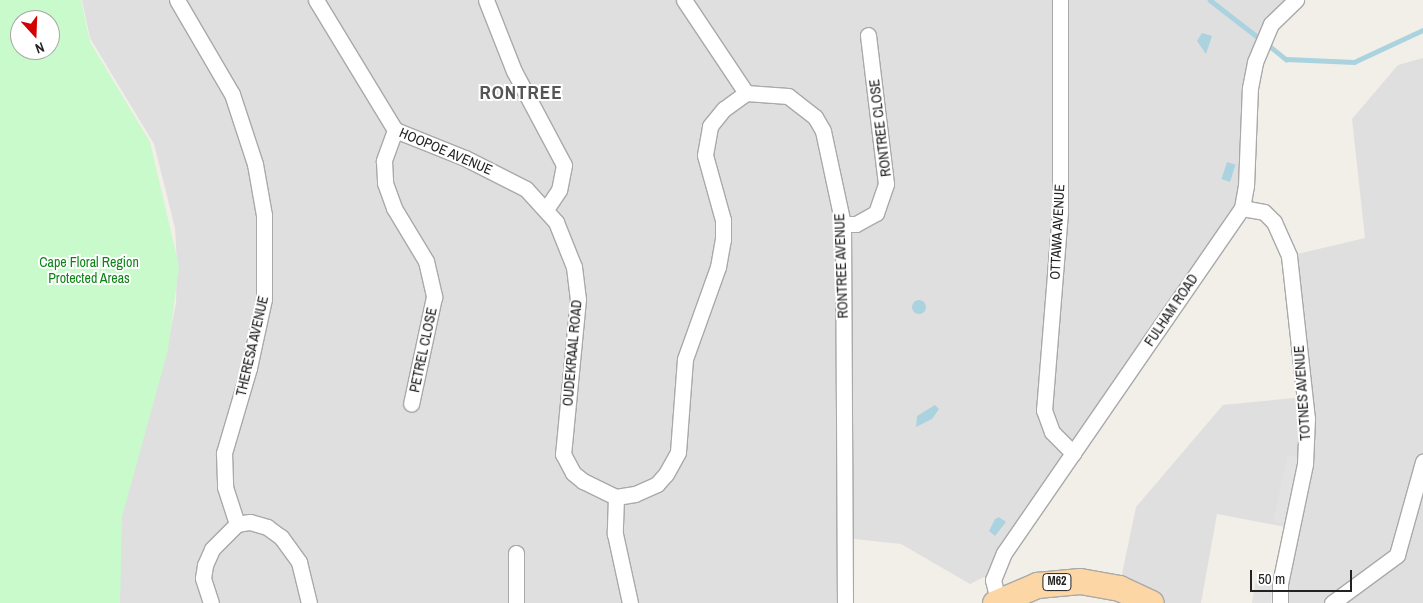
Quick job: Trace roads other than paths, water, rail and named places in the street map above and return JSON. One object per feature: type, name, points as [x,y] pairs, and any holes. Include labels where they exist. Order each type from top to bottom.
[{"type":"main road","name":"M62","points":[[996,602],[1037,585],[1080,581],[1119,588],[1151,603]]},
{"type":"street","name":"THERESA AVENUE","points":[[177,0],[232,94],[255,164],[264,215],[264,299],[249,368],[224,453],[225,487],[237,524]]},
{"type":"street","name":"HOOPOE AVENUE","points":[[316,0],[395,130],[498,173],[526,189],[547,208]]},
{"type":"street","points":[[486,0],[514,71],[564,165],[560,190],[547,208]]},
{"type":"street","points":[[630,603],[615,534],[616,497],[635,494],[656,484],[670,468],[678,452],[685,359],[718,267],[723,240],[723,220],[705,155],[705,141],[716,117],[746,93],[684,0]]},
{"type":"street","name":"OTTAWA AVENUE","points":[[1060,0],[1060,212],[1044,410],[1052,432],[1074,453]]},
{"type":"street","name":"FULHAM ROAD","points":[[996,602],[993,580],[1004,553],[1242,208],[1246,186],[1250,88],[1255,62],[1272,24],[1296,0]]},
{"type":"street","name":"RONTREE CLOSE","points":[[843,224],[856,224],[876,213],[886,184],[868,34]]},
{"type":"street","name":"RONTREE AVENUE","points":[[746,93],[788,96],[815,117],[823,131],[843,224],[845,603]]},
{"type":"street","name":"PETREL CLOSE","points":[[395,130],[384,161],[385,183],[394,208],[426,261],[434,296],[411,404]]},
{"type":"street","name":"OUDEKRAAL ROAD","points":[[547,208],[570,253],[578,299],[564,454],[578,477],[616,497]]},
{"type":"street","name":"TOTNES AVENUE","points":[[1242,208],[1264,212],[1274,222],[1289,256],[1307,418],[1305,464],[1280,584],[1280,603]]},
{"type":"street","points":[[1332,603],[1396,555],[1423,462]]},
{"type":"street","points":[[211,603],[203,578],[205,565],[217,542],[237,524],[250,522],[267,527],[281,537],[299,562],[309,603]]},
{"type":"street","points":[[516,553],[516,603]]},
{"type":"water","points":[[1202,33],[1212,36],[1206,54],[1197,41]]},
{"type":"water","points":[[1227,162],[1236,165],[1230,182],[1221,179]]},
{"type":"water","points":[[916,300],[922,300],[926,307],[922,314],[916,314],[912,310],[912,304]]},
{"type":"water","points":[[935,405],[939,409],[932,419],[916,427],[917,416]]},
{"type":"water","points":[[999,517],[1006,522],[995,536],[989,531],[995,519]]},
{"type":"waterway","points":[[1210,0],[1259,38]]},
{"type":"waterway","points":[[1266,43],[1286,59],[1354,62],[1423,30]]},
{"type":"district","name":"RONTREE","points":[[521,93]]},
{"type":"park label","name":"Cape Floral Region Protected Areas","points":[[89,270]]}]
